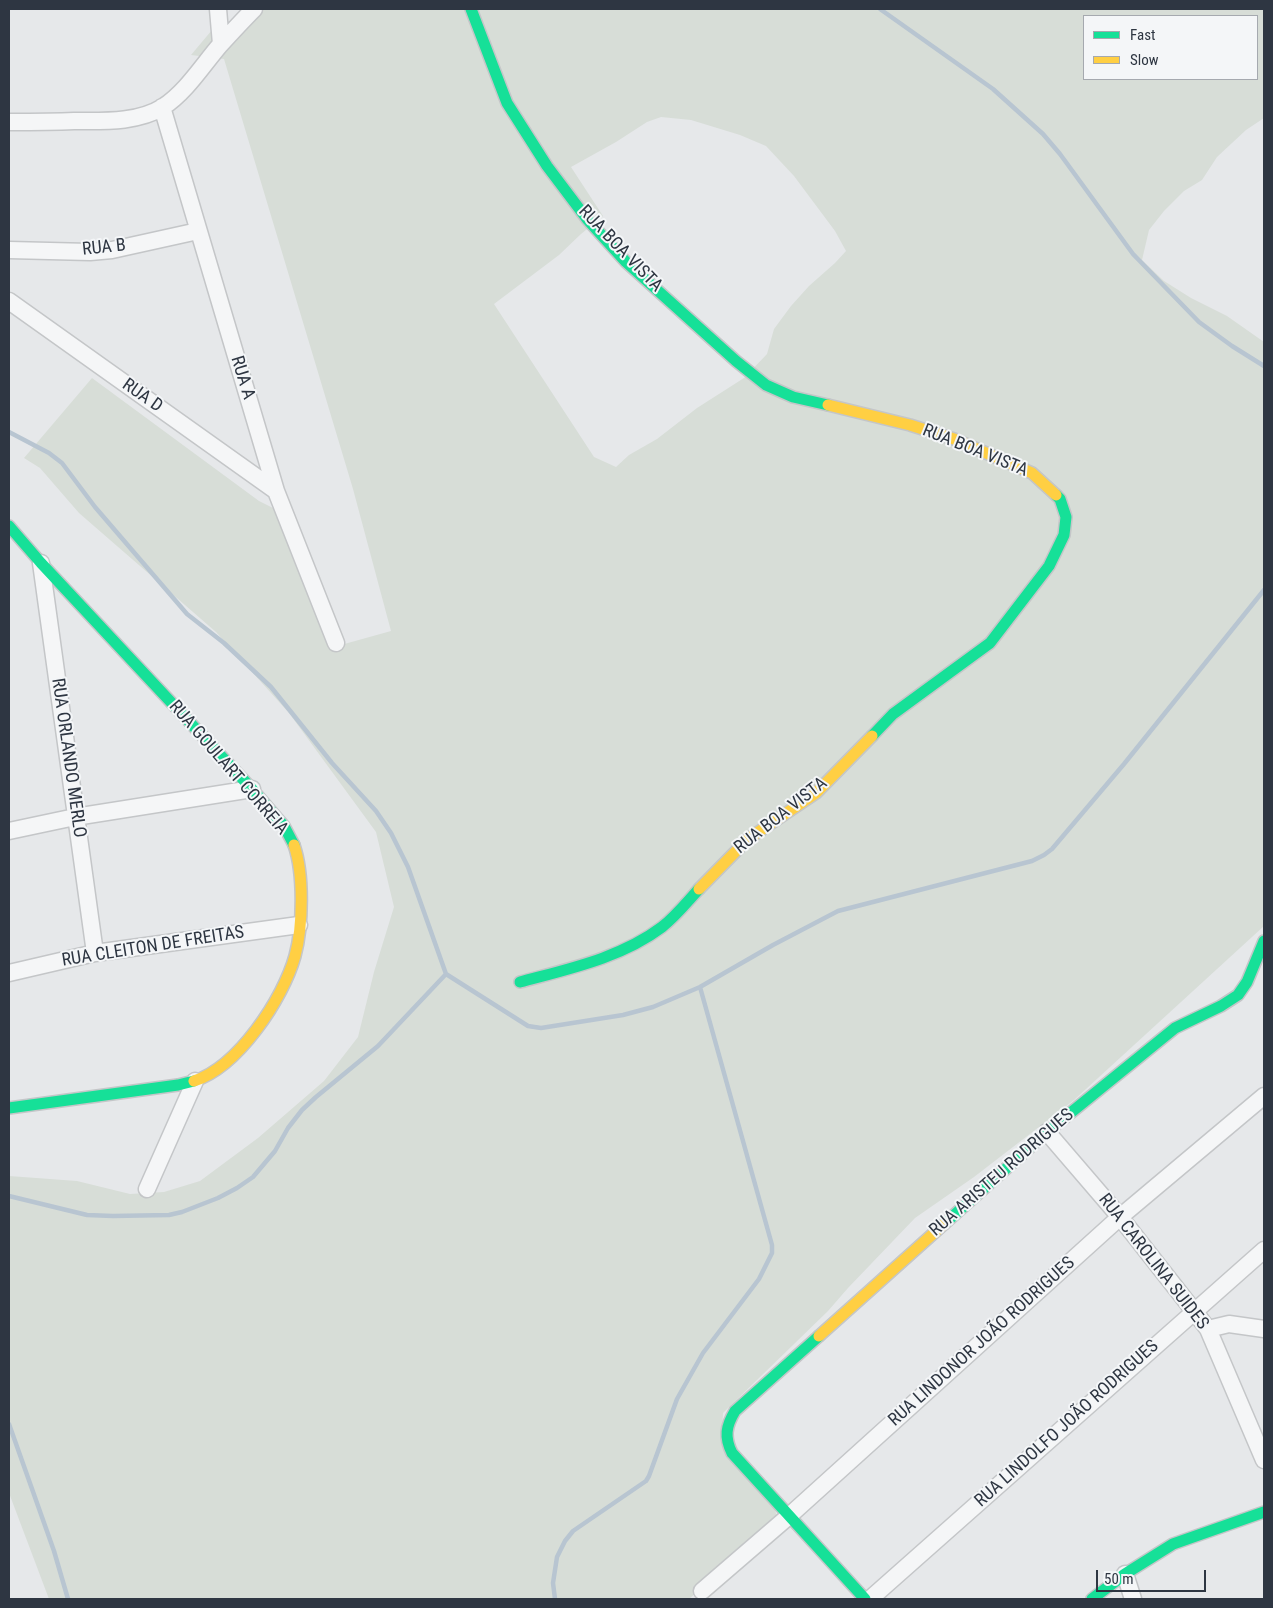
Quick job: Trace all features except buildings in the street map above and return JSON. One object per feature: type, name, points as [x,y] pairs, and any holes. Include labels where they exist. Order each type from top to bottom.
[{"type":"street","points":[[218,9],[221,44]]},
{"type":"street","points":[[9,122],[130,119],[149,114],[162,108],[174,99],[254,9]]},
{"type":"street","name":"RUA BOA VISTA","points":[[471,9],[507,103],[547,166],[587,219],[626,262],[736,361],[766,385],[793,397],[910,425],[954,440],[1032,473],[1060,499],[1066,517],[1064,535],[1049,566],[990,643],[893,714],[816,793],[748,839],[679,912],[662,927],[639,942],[605,956],[520,982]]},
{"type":"street","name":"RUA A","points":[[162,108],[276,491],[336,644]]},
{"type":"street","name":"RUA B","points":[[9,250],[90,252],[112,250],[198,231]]},
{"type":"street","name":"RUA D","points":[[9,301],[276,491]]},
{"type":"street","name":"RUA GOULART CORREIA","points":[[9,526],[285,827],[296,849],[300,891],[296,954],[290,973],[267,1013],[242,1044],[217,1069],[195,1081],[9,1108]]},
{"type":"street","name":"RUA ORLANDO MERLO","points":[[41,563],[95,953]]},
{"type":"street","points":[[9,831],[76,817],[252,789]]},
{"type":"street","name":"RUA CLEITON DE FREITAS","points":[[9,973],[95,953],[299,924]]},
{"type":"street","name":"RUA ARISTEU RODRIGUES","points":[[789,1516],[729,1448],[726,1433],[727,1423],[735,1411],[1047,1132],[1175,1028],[1194,1017],[1225,1004],[1236,996],[1245,987],[1264,941]]},
{"type":"street","points":[[147,1189],[195,1081]]},
{"type":"street","name":"RUA LINDONOR JOÃO RODRIGUES","points":[[702,1591],[789,1516],[1120,1217],[1264,1096]]},
{"type":"street","name":"RUA CAROLINA SUIDES","points":[[1047,1132],[1120,1217],[1208,1329],[1264,1460]]},
{"type":"street","name":"RUA LINDOLFO JOÃO RODRIGUES","points":[[870,1599],[1264,1250]]},
{"type":"street","points":[[1208,1329],[1229,1324],[1264,1329]]},
{"type":"street","points":[[1092,1599],[1125,1574],[1174,1544],[1264,1512]]},
{"type":"street","points":[[789,1516],[864,1599]]},
{"type":"street","points":[[1125,1574],[1133,1599]]},
{"type":"shaded area","points":[[255,9],[1264,9],[1264,118],[1246,130],[1217,157],[1202,180],[1184,191],[1164,211],[1149,230],[1142,260],[1164,281],[1191,298],[1227,316],[1264,342],[1264,926],[1074,1100],[974,1177],[915,1218],[828,1311],[723,1413],[722,1434],[773,1502],[778,1521],[689,1599],[49,1599],[9,1493],[9,1176],[77,1181],[130,1194],[164,1192],[200,1181],[258,1138],[324,1081],[358,1037],[374,972],[394,907],[376,832],[289,713],[216,632],[79,513],[40,468],[24,458],[92,378],[259,501],[275,509],[330,648],[391,631],[353,489],[224,59],[191,55],[212,30]],"holes":[[[661,117],[691,120],[740,135],[766,146],[794,176],[835,231],[846,251],[791,306],[774,329],[767,354],[744,378],[697,408],[657,439],[629,455],[616,467],[594,457],[494,304],[559,255],[603,216],[571,167],[647,122]]]},
{"type":"waterway","points":[[880,9],[993,89],[1043,134],[1060,154],[1133,254],[1199,322],[1264,366]]},
{"type":"waterway","points":[[9,432],[49,453],[62,463],[95,507],[187,614],[224,643],[271,687],[332,763],[376,811],[391,833],[408,867],[446,974],[528,1026],[541,1028],[623,1015],[653,1007],[700,987],[773,945],[838,911],[1032,861],[1044,855],[1052,849],[1124,764],[1264,590]]},
{"type":"waterway","points":[[9,1196],[87,1215],[113,1216],[169,1215],[218,1198],[253,1177],[275,1151],[288,1128],[302,1110],[378,1046],[446,974]]},
{"type":"waterway","points":[[555,1599],[553,1583],[557,1557],[565,1541],[573,1531],[646,1481],[677,1399],[703,1353],[759,1279],[772,1253],[772,1245],[700,987]]},
{"type":"waterway","points":[[9,1424],[54,1551],[68,1599]]},
{"type":"traffic: fast","points":[[471,9],[507,103],[547,166],[587,219],[626,262],[736,361],[766,385],[793,397],[828,405]]},
{"type":"traffic: fast","points":[[872,736],[893,714],[990,643],[1049,566],[1064,535],[1066,517],[1060,499],[1056,495]]},
{"type":"traffic: fast","points":[[9,526],[41,563],[252,789],[284,826],[294,845]]},
{"type":"traffic: fast","points":[[520,982],[594,961],[629,947],[662,927],[677,914],[699,889]]},
{"type":"traffic: fast","points":[[944,1224],[1047,1132],[1175,1028],[1221,1006],[1238,995],[1247,982],[1264,941]]},
{"type":"traffic: fast","points":[[9,1108],[178,1085],[194,1081]]},
{"type":"traffic: fast","points":[[819,1336],[735,1411],[728,1427],[727,1437],[732,1453],[865,1599]]},
{"type":"traffic: fast","points":[[1092,1599],[1125,1574],[1173,1544],[1264,1512]]},
{"type":"traffic: slow","points":[[828,405],[910,425],[954,439],[1032,473],[1056,495]]},
{"type":"traffic: slow","points":[[699,889],[748,839],[816,793],[872,736]]},
{"type":"traffic: slow","points":[[194,1081],[227,1062],[242,1047],[269,1011],[289,973],[298,944],[301,915],[300,870],[294,845]]},
{"type":"traffic: slow","points":[[819,1336],[944,1224]]}]
